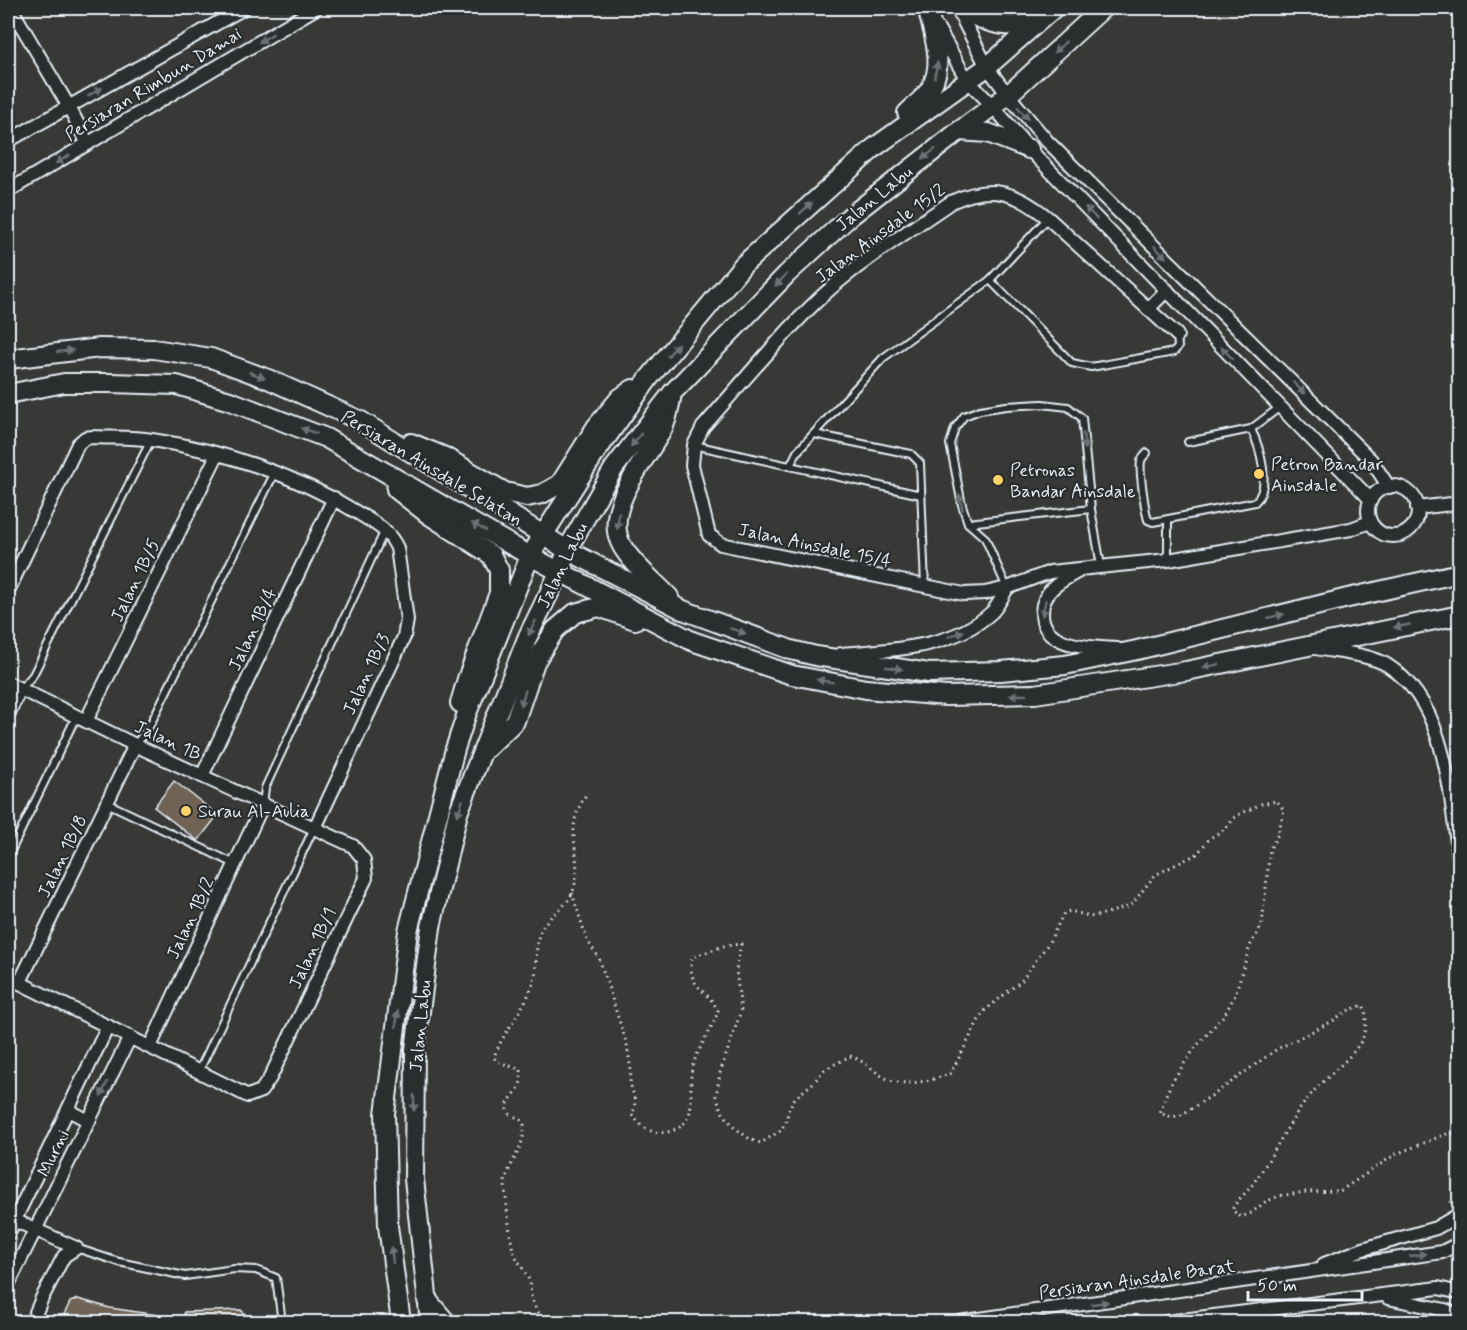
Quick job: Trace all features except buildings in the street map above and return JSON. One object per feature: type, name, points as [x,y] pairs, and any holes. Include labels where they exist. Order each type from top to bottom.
[{"type":"main road","points":[[958,8],[986,21],[1018,26],[1033,21],[1051,10]]},
{"type":"main road","name":"Jalan Labu","points":[[430,1323],[414,1179],[415,1050],[431,927],[458,813],[528,636],[560,570],[567,550],[614,468],[673,392],[787,274],[848,218],[1008,95],[1103,8]]},
{"type":"main road","points":[[874,147],[929,90],[937,74],[938,55],[927,9]]},
{"type":"main road","name":"Jalan Labu","points":[[400,1319],[388,1226],[385,1114],[408,931],[455,749],[467,713],[530,556],[596,452],[649,378],[743,265],[874,147],[987,67],[1051,10]]},
{"type":"main road","points":[[959,131],[988,133],[1029,150]]},
{"type":"main road","name":"Persiaran Ainsdale Selatan","points":[[8,359],[100,348],[154,349],[211,358],[268,379],[361,421],[567,550],[683,610],[771,643],[816,656],[929,673],[1001,671],[1065,665],[1460,573]]},
{"type":"main road","points":[[387,437],[421,446],[445,457],[505,492],[527,497],[542,494],[560,484],[576,455],[620,398],[649,378]]},
{"type":"main road","name":"Persiaran Ainsdale Selatan","points":[[8,394],[64,383],[177,385],[230,401],[326,438],[530,556],[674,631]]},
{"type":"main road","points":[[673,392],[664,428],[620,501],[617,527],[621,546],[683,610]]},
{"type":"main road","points":[[368,463],[429,515],[491,555],[499,570],[500,593],[467,679],[458,711],[455,749]]},
{"type":"main road","points":[[481,753],[515,721],[535,662],[555,630],[575,613],[599,607],[627,618],[674,631],[692,641],[792,675],[866,689],[946,696],[1035,694],[1186,671],[1460,615]]},
{"type":"main road","points":[[426,1299],[446,1323]]},
{"type":"street","points":[[26,8],[13,11],[88,144]]},
{"type":"street","name":"Persiaran Rimbun Damai","points":[[8,141],[244,8]]},
{"type":"street","name":"Persiaran Rimbun Damai","points":[[8,191],[316,8]]},
{"type":"street","points":[[958,8],[987,67],[1047,141],[1371,460],[1389,487]]},
{"type":"street","points":[[927,9],[968,80],[1029,150],[1371,500]]},
{"type":"street","name":"Jalan Ainsdale 15/2","points":[[694,445],[703,427],[822,296],[844,277],[951,202],[970,193],[991,191],[1011,195],[1028,202],[1177,335]]},
{"type":"street","points":[[1148,309],[1167,290]]},
{"type":"street","points":[[8,591],[78,444],[86,438],[151,440],[217,455],[275,472],[334,498],[386,530]]},
{"type":"street","name":"Jalan Ainsdale 15/4","points":[[694,445],[692,465],[709,535],[714,540],[722,544],[964,594],[985,593],[1007,588],[1050,572],[1168,560],[1351,529],[1370,522]]},
{"type":"street","name":"Jalan 1B/5","points":[[81,719],[217,455]]},
{"type":"street","points":[[1389,487],[1404,489],[1411,494],[1418,508],[1417,516],[1410,529],[1396,536],[1381,534],[1370,522],[1368,507],[1371,500],[1375,494],[1389,487]]},
{"type":"street","name":"Jalan 1B/4","points":[[202,776],[334,498]]},
{"type":"street","points":[[1418,508],[1460,503]]},
{"type":"street","name":"Jalan 1B/3","points":[[315,828],[404,637],[407,620],[397,548],[393,538],[386,530]]},
{"type":"street","points":[[1083,569],[1052,586],[1042,604],[1042,623],[1051,635],[1081,646],[1137,650]]},
{"type":"street","points":[[816,656],[901,649],[965,631],[993,611],[1007,588]]},
{"type":"street","points":[[1303,646],[1353,654],[1385,663],[1407,681],[1428,711],[1443,754],[1460,866]]},
{"type":"street","name":"Jalan 1B","points":[[8,683],[135,746],[315,828]]},
{"type":"street","points":[[8,715],[20,689]]},
{"type":"street","name":"Jalan 1B/8","points":[[20,982],[135,746]]},
{"type":"street","name":"Jalan 1B/2","points":[[150,1047],[262,804]]},
{"type":"street","name":"Jalan 1B/1","points":[[199,1071],[248,1096],[261,1091],[270,1078],[366,878],[364,861],[353,846],[315,828]]},
{"type":"street","points":[[8,977],[199,1071]]},
{"type":"street","name":"Murni","points":[[8,1234],[108,1026]]},
{"type":"street","name":"Murni","points":[[8,1285],[130,1037]]},
{"type":"street","points":[[68,1110],[89,1121]]},
{"type":"street","points":[[1301,1274],[1363,1249],[1436,1228],[1460,1214]]},
{"type":"street","points":[[14,1220],[76,1248]]},
{"type":"street","name":"Persiaran Ainsdale Barat","points":[[959,1323],[1301,1274],[1442,1251],[1460,1243]]},
{"type":"street","points":[[32,1323],[64,1256],[76,1248]]},
{"type":"street","points":[[1166,1323],[1438,1288],[1460,1293]]},
{"type":"street","points":[[1377,1295],[1445,1310],[1460,1316]]},
{"type":"lane","points":[[790,466],[797,452],[883,358],[990,280],[1048,218]]},
{"type":"lane","points":[[990,280],[1072,363],[1081,366],[1091,367],[1174,352],[1178,347],[1177,335]]},
{"type":"lane","points":[[1007,588],[985,538],[968,523],[962,505],[950,444],[964,416],[980,410],[1042,404],[1068,407],[1082,418],[1091,509],[1101,566]]},
{"type":"lane","points":[[1188,442],[1251,429],[1280,407]]},
{"type":"lane","points":[[1147,453],[1141,459],[1145,512],[1148,520],[1152,522],[1255,502],[1260,497],[1263,487],[1262,457],[1251,429]]},
{"type":"lane","points":[[814,434],[911,454],[920,463],[925,587]]},
{"type":"lane","points":[[20,689],[33,675],[151,440]]},
{"type":"lane","points":[[694,445],[921,495]]},
{"type":"lane","points":[[135,746],[149,727],[275,472]]},
{"type":"lane","points":[[968,523],[1091,509]]},
{"type":"lane","points":[[1168,520],[1168,560]]},
{"type":"lane","points":[[262,804],[265,788],[386,530]]},
{"type":"lane","points":[[8,857],[81,719]]},
{"type":"lane","points":[[108,803],[235,864]]},
{"type":"lane","points":[[199,1071],[315,828]]},
{"type":"lane","points":[[76,1248],[119,1262],[185,1276],[234,1269],[256,1270],[276,1278],[282,1323]]},
{"type":"path","points":[[547,1323],[534,1305],[531,1285],[511,1246],[504,1183],[517,1154],[524,1130],[524,1123],[507,1110],[507,1105],[520,1086],[521,1070],[496,1061],[494,1057],[534,979],[541,929],[563,908],[572,893],[577,870],[573,832],[579,806],[586,795]]},
{"type":"path","points":[[572,893],[587,940],[599,958],[627,1045],[631,1070],[630,1083],[634,1096],[632,1115],[649,1131],[659,1134],[672,1131],[678,1128],[690,1112],[690,1075],[693,1063],[714,1024],[718,1011],[714,1002],[693,981],[690,971],[692,957],[724,946],[741,944],[736,970],[741,1011],[720,1073],[716,1096],[723,1113],[734,1127],[751,1140],[761,1143],[780,1131],[795,1098],[824,1070],[850,1056],[859,1059],[885,1078],[909,1083],[932,1080],[951,1073],[983,1012],[1022,980],[1048,944],[1064,913],[1070,911],[1093,917],[1125,908],[1133,903],[1155,875],[1197,854],[1210,838],[1225,829],[1236,816],[1261,804],[1277,801],[1284,810],[1278,834],[1270,849],[1262,925],[1250,946],[1235,995],[1225,1014],[1208,1032],[1173,1080],[1160,1113],[1172,1118],[1181,1115],[1277,1049],[1333,1021],[1347,1011],[1364,1005],[1367,1012],[1366,1022],[1362,1038],[1355,1050],[1305,1102],[1251,1187],[1236,1201],[1232,1210],[1241,1217],[1251,1214],[1265,1202],[1279,1196],[1340,1191],[1396,1154],[1449,1133],[1459,1134],[1460,1137]]},
{"type":"place","name":"Petron Bandar Ainsdale","points":[[1259,474]]},
{"type":"place","name":"Petronas Bandar Ainsdale","points":[[998,480]]},
{"type":"place","name":"Surau Al-Aulia","points":[[186,811]]}]
